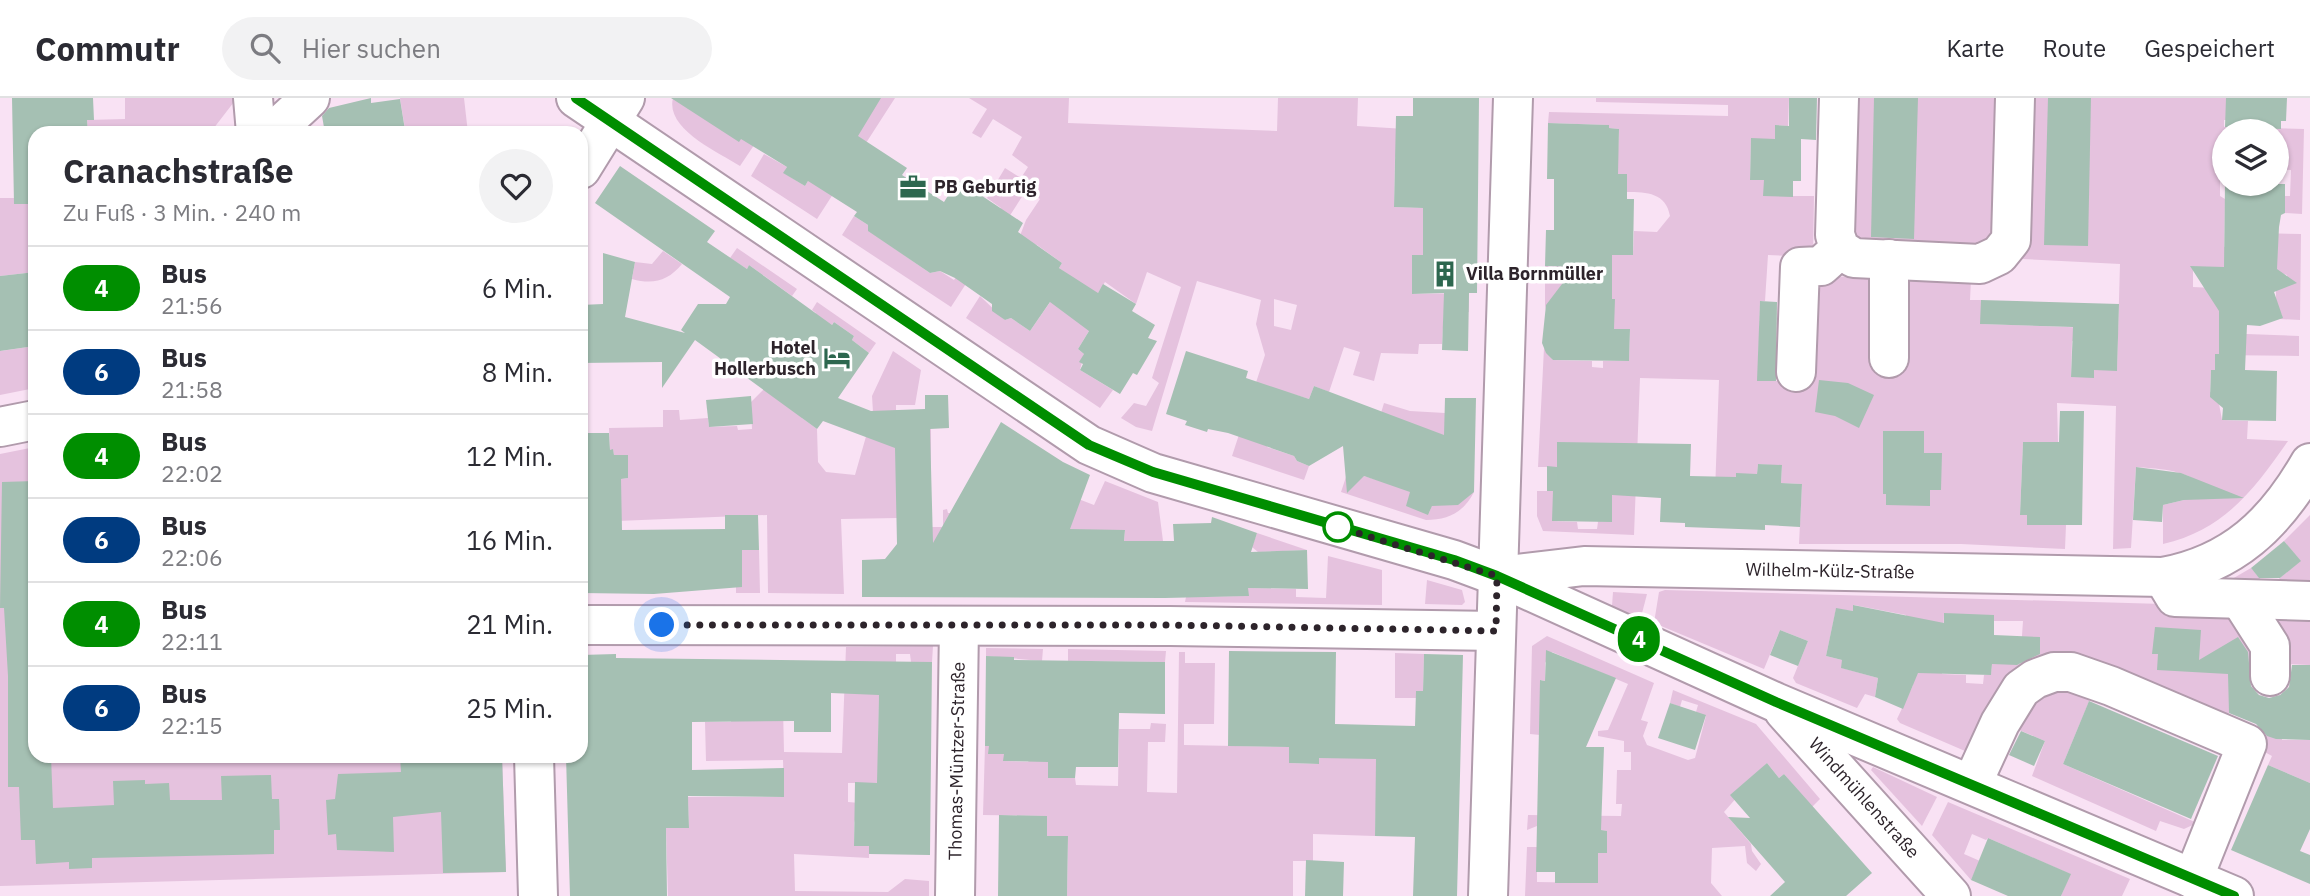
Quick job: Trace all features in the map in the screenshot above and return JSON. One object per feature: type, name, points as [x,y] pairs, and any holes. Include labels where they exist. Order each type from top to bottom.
[{"type":"street","points":[[253,98],[255,126]]},
{"type":"street","points":[[280,126],[310,98]]},
{"type":"street","points":[[576,98],[618,111],[1089,445],[1153,472],[1454,560],[1497,576],[1776,702],[2234,896]]},
{"type":"street","points":[[1489,896],[1513,98]]},
{"type":"street","points":[[1839,98],[1835,234],[1840,249],[1854,258],[1980,264],[1999,255],[2011,240],[2015,98]]},
{"type":"street","points":[[588,158],[618,111]]},
{"type":"street","points":[[1796,372],[1800,267],[1821,266],[1840,249]]},
{"type":"street","points":[[1889,259],[1889,358]]},
{"type":"street","points":[[0,427],[28,421]]},
{"type":"street","name":"Wilhelm-Külz-Straße","points":[[1497,576],[1584,566],[2163,578],[2206,567],[2244,543],[2289,495],[2310,463]]},
{"type":"street","points":[[2163,578],[2175,597],[2310,601]]},
{"type":"street","points":[[2240,599],[2270,646],[2270,676]]},
{"type":"street","points":[[588,625],[1170,625],[1496,631]]},
{"type":"street","name":"Thomas-Müntzer-Straße","points":[[955,896],[959,626]]},
{"type":"street","points":[[1972,784],[2000,723],[2021,690],[2035,679],[2054,672],[2071,672],[2136,696],[2247,744],[2193,878]]},
{"type":"street","name":"Windmühlenstraße","points":[[1776,702],[1936,888]]},
{"type":"street","points":[[534,763],[538,896]]},
{"type":"shaded area","points":[[125,98],[237,98],[215,126],[87,126],[87,120],[125,119]]},
{"type":"shaded area","points":[[400,98],[464,98],[467,126],[405,126]]},
{"type":"shaded area","points":[[673,98],[769,98],[783,102],[740,166],[707,147],[685,129],[677,120]]},
{"type":"shaded area","points":[[858,98],[895,98],[817,219],[751,176],[764,154],[787,167],[784,173],[805,186]]},
{"type":"shaded area","points":[[969,98],[1069,98],[1068,123],[1277,131],[1278,98],[1358,98],[1357,126],[1454,132],[1395,157],[1394,207],[1466,209],[1423,255],[1413,255],[1413,294],[1469,293],[1469,312],[1444,311],[1442,344],[1419,344],[1418,354],[1381,353],[1374,381],[1353,375],[1360,352],[1344,347],[1329,392],[1314,386],[1309,399],[1286,392],[1267,447],[1294,456],[1297,461],[1309,466],[1304,480],[1232,456],[1265,355],[1256,324],[1261,300],[1197,281],[1152,431],[1136,427],[1121,418],[1134,403],[1146,406],[1159,383],[1152,378],[1181,287],[1147,272],[1136,304],[1105,282],[1091,304],[1101,311],[1078,349],[1084,354],[1080,370],[1113,390],[1100,408],[966,318],[980,296],[1005,320],[1011,318],[1030,331],[1069,275],[1059,268],[1062,263],[1037,245],[1018,241],[1026,220],[1040,199],[1027,189],[951,307],[842,235],[854,216],[868,225],[869,231],[930,273],[940,271],[954,280],[1001,208],[987,198],[1005,168],[1021,178],[1028,167],[1012,155],[1022,137],[993,119],[981,138],[972,133],[987,109]],"holes":[[[1274,299],[1297,305],[1291,330],[1274,326]]]},
{"type":"shaded area","points":[[1596,98],[1789,98],[1788,126],[1775,125],[1775,139],[1751,139],[1750,179],[1764,180],[1764,196],[1814,196],[1813,257],[1768,255],[1765,301],[1760,301],[1758,381],[1784,381],[1809,276],[1971,279],[1970,300],[1981,300],[1981,324],[2095,328],[2095,342],[2072,341],[2071,377],[2094,377],[2094,370],[2117,370],[2120,264],[2023,259],[2027,98],[2226,98],[2230,107],[2230,119],[2212,119],[2212,196],[2225,199],[2224,247],[2258,233],[2301,234],[2300,320],[2279,319],[2282,315],[2276,305],[2276,288],[2288,281],[2287,275],[2277,272],[2276,268],[2193,267],[2193,287],[2213,288],[2219,306],[2219,333],[2299,336],[2299,356],[2215,355],[2210,392],[2217,393],[2222,420],[2248,421],[2247,439],[2288,441],[2263,476],[2236,506],[2203,529],[2163,544],[2163,505],[2184,500],[2207,488],[2183,474],[2136,467],[2131,548],[2113,549],[2116,406],[2057,403],[2058,442],[2023,442],[2020,514],[2027,515],[2027,525],[2066,525],[2065,549],[1961,544],[1799,544],[1802,484],[1781,483],[1782,466],[1758,464],[1757,474],[1736,490],[1714,521],[1719,380],[1640,378],[1634,535],[1543,531],[1537,516],[1537,491],[1553,491],[1553,521],[1577,522],[1578,529],[1597,529],[1598,522],[1557,442],[1557,467],[1538,467],[1544,348],[1553,360],[1592,361],[1592,367],[1603,368],[1603,361],[1629,361],[1630,330],[1614,329],[1546,305],[1545,310],[1545,266],[1612,264],[1612,255],[1633,255],[1634,231],[1657,232],[1670,216],[1668,208],[1660,198],[1627,192],[1627,174],[1617,174],[1619,129],[1609,128],[1608,125],[1548,123],[1549,112],[1728,116],[1728,105],[1596,102]]},
{"type":"shaded area","points":[[1855,98],[2004,98],[1998,230],[1987,244],[1973,251],[1861,246],[1850,234]]},
{"type":"shaded area","points":[[2289,129],[2304,129],[2302,214],[2285,213],[2285,196],[2290,196]]},
{"type":"shaded area","points":[[0,198],[28,198],[28,273],[0,276]]},
{"type":"shaded area","points":[[737,248],[797,289],[792,296],[749,265],[747,269],[730,258]]},
{"type":"shaded area","points":[[663,251],[682,264],[677,270],[660,280],[647,282],[632,279],[635,262],[652,264]]},
{"type":"shaded area","points":[[817,302],[876,343],[869,353],[852,340],[854,336],[834,322],[830,327],[814,316],[816,313],[812,310]]},
{"type":"shaded area","points":[[0,347],[1,351],[28,347],[28,389],[0,395]]},
{"type":"shaded area","points":[[893,351],[921,370],[915,405],[896,405],[896,410],[931,429],[931,471],[897,518],[841,519],[844,594],[768,593],[767,515],[617,521],[615,504],[621,503],[621,479],[628,478],[628,455],[614,455],[613,450],[610,450],[609,428],[663,427],[663,410],[679,410],[680,420],[708,418],[709,427],[737,426],[738,430],[752,429],[751,402],[766,387],[804,414],[802,418],[817,429],[818,462],[826,472],[855,475],[873,412],[872,396]]},
{"type":"shaded area","points":[[1384,403],[1410,411],[1445,413],[1445,443],[1428,515],[1434,501],[1474,492],[1460,510],[1448,516],[1426,520],[1341,492],[1346,477],[1364,476],[1387,483],[1381,413]]},
{"type":"shaded area","points":[[28,448],[28,763],[502,763],[506,872],[0,886],[0,454]]},
{"type":"shaded area","points":[[1105,481],[1158,502],[1163,541],[1124,541],[1125,531],[910,552],[910,527],[943,527],[943,510],[947,509],[948,513],[986,513],[1081,500],[1094,505]]},
{"type":"shaded area","points":[[2310,515],[2310,594],[2220,586],[2251,568],[2268,588],[2300,561],[2284,541]]},
{"type":"shaded area","points":[[1257,533],[1307,550],[1258,552],[1252,547]]},
{"type":"shaded area","points":[[735,550],[759,550],[760,593],[736,593],[736,587],[742,587],[742,574]]},
{"type":"shaded area","points":[[1328,556],[1382,570],[1382,605],[1185,602],[1186,597],[1248,596],[1248,588],[1296,589],[1296,597],[1326,598]]},
{"type":"shaded area","points":[[1427,580],[1462,590],[1465,602],[1462,605],[1425,604]]},
{"type":"shaded area","points":[[1665,590],[2233,606],[2241,636],[2261,676],[2229,676],[2229,721],[2080,665],[1965,751],[1900,723],[1897,719],[1913,685],[1906,615],[1854,605],[1853,611],[1836,609],[1826,656],[1842,660],[1842,668],[1878,678],[1875,697],[1865,694],[1857,708],[1796,683],[1793,678],[1808,641],[1780,630],[1764,669],[1654,623],[1659,592]],"holes":[[[1944,613],[1994,621],[2023,621],[2020,664],[1992,664],[1991,674],[1984,675],[1983,684],[1966,683],[1966,675],[1942,674]]]},
{"type":"shaded area","points":[[1613,592],[1647,594],[1640,621],[1612,606]]},
{"type":"shaded area","points":[[2259,606],[2310,607],[2310,665],[2284,664]]},
{"type":"shaded area","points":[[1547,636],[1654,683],[1641,720],[1648,722],[1643,736],[1647,745],[1688,760],[1695,758],[1706,716],[1696,712],[1698,705],[1682,700],[1680,707],[1670,703],[1673,690],[1756,724],[1820,799],[1812,807],[1784,774],[1779,778],[1767,763],[1724,812],[1751,844],[1752,851],[1761,864],[1756,871],[1747,863],[1745,846],[1712,848],[1711,883],[1722,896],[1525,896],[1527,847],[1537,847],[1537,882],[1598,883],[1598,853],[1607,853],[1607,831],[1597,830],[1597,826],[1537,826],[1527,830],[1528,815],[1621,816],[1622,804],[1616,804],[1617,770],[1631,770],[1631,752],[1624,752],[1624,741],[1598,736],[1598,731],[1608,730],[1628,684],[1552,652],[1545,663],[1545,681],[1541,680],[1540,735],[1530,734],[1532,646]]},
{"type":"shaded area","points":[[933,646],[932,662],[911,662],[910,654],[896,654],[896,662],[879,695],[878,783],[848,783],[848,802],[860,803],[854,823],[854,846],[869,846],[869,858],[794,854],[795,891],[888,892],[905,879],[929,881],[929,896],[668,896],[666,828],[689,828],[688,797],[784,797],[783,760],[706,761],[705,722],[731,722],[731,706],[756,721],[775,721],[783,707],[784,752],[842,753],[846,647]]},
{"type":"shaded area","points":[[986,648],[1043,649],[1042,661],[986,656]]},
{"type":"shaded area","points":[[1068,649],[1166,651],[1165,662],[1068,661]]},
{"type":"shaded area","points":[[1179,652],[1185,652],[1185,663],[1215,663],[1214,724],[1184,724],[1184,745],[1289,747],[1289,763],[1318,764],[1319,748],[1378,749],[1375,836],[1313,834],[1313,861],[1293,861],[1293,896],[1067,896],[1068,836],[1047,836],[1047,816],[983,815],[985,746],[989,746],[989,754],[1004,754],[1004,761],[1028,762],[1049,734],[1048,777],[1075,778],[1076,785],[1118,786],[1119,729],[1150,729],[1151,723],[1166,724],[1165,742],[1148,742],[1147,792],[1177,793]]},
{"type":"shaded area","points":[[1395,653],[1424,654],[1423,691],[1416,692],[1416,698],[1395,698]]},
{"type":"shaded area","points":[[2055,677],[2208,738],[2198,745],[2090,699],[2063,764],[2197,823],[2184,829],[2160,821],[2156,831],[2032,776],[2045,741],[2007,725]]},
{"type":"shaded area","points":[[2257,714],[2282,714],[2282,740],[2310,740],[2310,783],[2268,765],[2272,756],[2259,749],[2264,734],[2258,732]]},
{"type":"shaded area","points":[[1873,767],[1937,797],[1922,826],[1871,770]]},
{"type":"shaded area","points":[[1948,802],[2130,879],[2122,896],[2061,896],[2070,874],[1988,838],[1986,840],[1972,834],[1964,854],[1980,861],[1971,880],[1932,835]]},
{"type":"building","points":[[12,98],[93,98],[94,120],[87,120],[87,126],[28,126],[28,204],[14,204]]},
{"type":"building","points":[[371,98],[371,103],[400,99],[404,126],[324,126],[322,116],[329,108]]},
{"type":"building","points":[[671,98],[881,98],[858,136],[907,168],[902,175],[944,202],[958,180],[1023,223],[1018,232],[1062,263],[1059,268],[1098,293],[1103,284],[1136,304],[1132,311],[1155,325],[1148,338],[1157,341],[1137,375],[1133,373],[1120,394],[1080,370],[1083,364],[1079,362],[1084,354],[1078,349],[1089,331],[1050,302],[1030,331],[1011,318],[1005,320],[992,311],[992,304],[955,278],[940,271],[930,273],[868,231],[868,225],[854,216],[857,212],[808,181],[805,186],[783,173],[787,167],[741,139],[739,142]]},
{"type":"building","points":[[1413,98],[1479,98],[1477,293],[1469,293],[1468,351],[1442,350],[1444,293],[1412,294],[1412,255],[1423,255],[1423,208],[1394,207],[1396,116],[1413,116]]},
{"type":"building","points":[[1789,98],[1817,98],[1816,140],[1801,139],[1801,181],[1793,181],[1793,197],[1763,196],[1764,180],[1750,180],[1751,138],[1775,139],[1775,125],[1789,126]]},
{"type":"building","points":[[1874,98],[1918,98],[1914,239],[1871,237]]},
{"type":"building","points":[[2048,98],[2091,98],[2088,246],[2044,245]]},
{"type":"building","points":[[2226,98],[2287,98],[2286,119],[2225,119]]},
{"type":"building","points":[[1548,123],[1609,125],[1609,128],[1619,129],[1618,174],[1627,174],[1627,199],[1634,199],[1633,255],[1612,255],[1612,299],[1615,299],[1614,329],[1630,329],[1629,361],[1553,360],[1542,343],[1546,305],[1575,267],[1545,266],[1546,230],[1554,230],[1554,179],[1547,179]]},
{"type":"building","points":[[620,166],[715,231],[707,242],[747,269],[749,265],[832,325],[834,322],[854,336],[852,340],[869,353],[838,398],[871,411],[925,409],[925,395],[948,395],[949,428],[930,429],[933,543],[1001,422],[1063,462],[1090,475],[1070,529],[1125,530],[1124,541],[1174,541],[1173,524],[1211,523],[1212,517],[1257,533],[1251,552],[1307,550],[1308,589],[1248,588],[1249,596],[1165,598],[862,597],[862,560],[885,559],[897,544],[895,448],[823,421],[817,429],[695,340],[662,388],[662,362],[588,363],[588,305],[603,304],[603,253],[635,262],[625,317],[685,333],[681,330],[698,304],[726,304],[730,297],[595,203]]},
{"type":"building","points":[[2225,196],[2285,196],[2285,213],[2281,215],[2279,227],[2277,269],[2297,283],[2274,292],[2283,318],[2260,326],[2247,325],[2245,370],[2277,371],[2276,421],[2222,420],[2223,408],[2210,397],[2211,370],[2215,370],[2215,354],[2219,354],[2219,311],[2190,266],[2224,267]]},
{"type":"building","points":[[28,273],[28,347],[0,351],[0,276]]},
{"type":"building","points":[[1981,300],[2119,304],[2117,371],[2094,370],[2094,378],[2071,377],[2073,327],[1980,324]]},
{"type":"building","points":[[1760,301],[1777,302],[1776,381],[1757,381]]},
{"type":"building","points":[[1186,351],[1248,371],[1246,378],[1309,399],[1314,386],[1444,435],[1445,398],[1476,398],[1474,492],[1458,505],[1432,506],[1428,515],[1406,506],[1410,492],[1364,476],[1347,493],[1343,446],[1309,466],[1297,461],[1294,456],[1228,433],[1208,429],[1207,432],[1185,425],[1187,421],[1166,414]]},
{"type":"building","points":[[1819,380],[1848,383],[1874,395],[1859,428],[1835,416],[1815,412]]},
{"type":"building","points":[[751,396],[753,424],[709,427],[706,400]]},
{"type":"building","points":[[2060,411],[2084,411],[2082,525],[2027,525],[2027,515],[2020,515],[2023,442],[2059,442]]},
{"type":"building","points":[[1883,431],[1924,431],[1924,453],[1942,453],[1941,490],[1930,490],[1930,506],[1886,505],[1886,494],[1883,494]]},
{"type":"building","points":[[588,433],[609,433],[610,450],[613,449],[614,455],[628,455],[628,478],[621,479],[622,530],[725,529],[725,515],[758,515],[759,550],[742,550],[742,587],[654,594],[588,593]]},
{"type":"building","points":[[1557,442],[1691,444],[1690,476],[1736,477],[1736,473],[1757,474],[1758,464],[1782,465],[1781,483],[1802,484],[1800,527],[1765,525],[1765,530],[1685,527],[1685,523],[1660,522],[1661,498],[1612,495],[1612,522],[1552,521],[1553,491],[1547,491],[1547,466],[1557,467]]},
{"type":"building","points":[[2136,467],[2181,473],[2244,498],[2184,500],[2163,505],[2162,522],[2133,520]]},
{"type":"building","points":[[28,481],[28,763],[51,763],[53,808],[114,805],[113,781],[145,780],[145,784],[169,783],[170,800],[222,800],[221,776],[271,775],[272,799],[279,799],[280,830],[274,830],[274,854],[92,858],[92,868],[69,869],[69,862],[36,864],[35,840],[21,840],[19,787],[8,787],[8,676],[4,608],[0,608],[2,482]]},
{"type":"building","points":[[2284,541],[2301,561],[2280,578],[2259,578],[2251,568]]},
{"type":"building","points":[[1853,605],[1944,623],[1944,613],[1994,615],[1994,635],[2040,637],[2040,654],[2017,665],[1992,664],[1991,675],[1918,673],[1903,709],[1875,697],[1878,678],[1841,668],[1842,660],[1826,656],[1836,608],[1853,611]]},
{"type":"building","points":[[2155,627],[2201,630],[2199,660],[2238,637],[2248,652],[2251,686],[2259,695],[2269,698],[2280,695],[2289,687],[2292,665],[2310,665],[2310,740],[2276,739],[2267,736],[2256,724],[2229,713],[2228,674],[2157,670],[2158,654],[2152,654]]},
{"type":"building","points":[[1780,630],[1808,641],[1798,666],[1770,655]]},
{"type":"building","points":[[1546,650],[1616,678],[1586,747],[1604,747],[1601,830],[1607,831],[1607,853],[1598,853],[1598,883],[1555,883],[1555,872],[1536,872],[1540,680],[1545,681]]},
{"type":"building","points":[[1229,651],[1336,652],[1335,724],[1415,726],[1416,691],[1423,691],[1424,654],[1463,655],[1457,896],[1413,896],[1415,837],[1375,836],[1376,759],[1319,758],[1319,764],[1289,763],[1289,747],[1228,746]]},
{"type":"building","points":[[616,654],[616,658],[932,662],[930,855],[869,854],[869,846],[854,846],[855,782],[877,783],[879,695],[831,693],[831,732],[794,732],[794,721],[692,722],[692,770],[784,768],[784,797],[688,796],[689,828],[666,828],[667,896],[570,896],[566,763],[588,763],[588,655]]},
{"type":"building","points":[[986,656],[1014,657],[1014,660],[1165,662],[1165,714],[1119,713],[1118,767],[1076,767],[1075,778],[1048,778],[1048,762],[1003,761],[1004,754],[988,754],[989,746],[985,746]]},
{"type":"building","points":[[2089,701],[2218,756],[2191,819],[2063,764]]},
{"type":"building","points":[[1670,703],[1706,715],[1695,750],[1658,738]]},
{"type":"building","points":[[2021,731],[2045,741],[2034,766],[2009,755]]},
{"type":"building","points":[[400,763],[502,763],[506,872],[443,873],[441,812],[393,817],[394,852],[337,850],[336,834],[328,835],[326,800],[335,799],[338,774],[401,772]]},
{"type":"building","points":[[1767,763],[1779,778],[1784,774],[1872,873],[1846,896],[1770,896],[1785,882],[1728,817],[1750,818],[1730,795]]},
{"type":"building","points":[[2268,765],[2310,783],[2310,829],[2300,851],[2310,855],[2310,884],[2231,850]]},
{"type":"building","points":[[999,815],[1047,816],[1047,836],[1068,836],[1067,896],[998,896]]},
{"type":"building","points":[[1988,838],[2071,874],[2061,896],[2008,896],[1971,880]]},
{"type":"building","points":[[1306,860],[1344,862],[1343,896],[1305,896]]},
{"type":"bus line","name":"4","points":[[576,98],[1048,420],[1089,445],[1153,472],[1454,560],[1497,576],[1776,702],[2234,896]]},
{"type":"place","name":"PB Geburtig","points":[[913,187]]},
{"type":"place","name":"Villa Bornmüller","points":[[1445,274]]},
{"type":"place","name":"Hotel Hollerbusch","points":[[837,358]]},
{"type":"route","points":[[662,625],[1170,625],[1496,631],[1497,576],[1454,560],[1338,527]]}]
